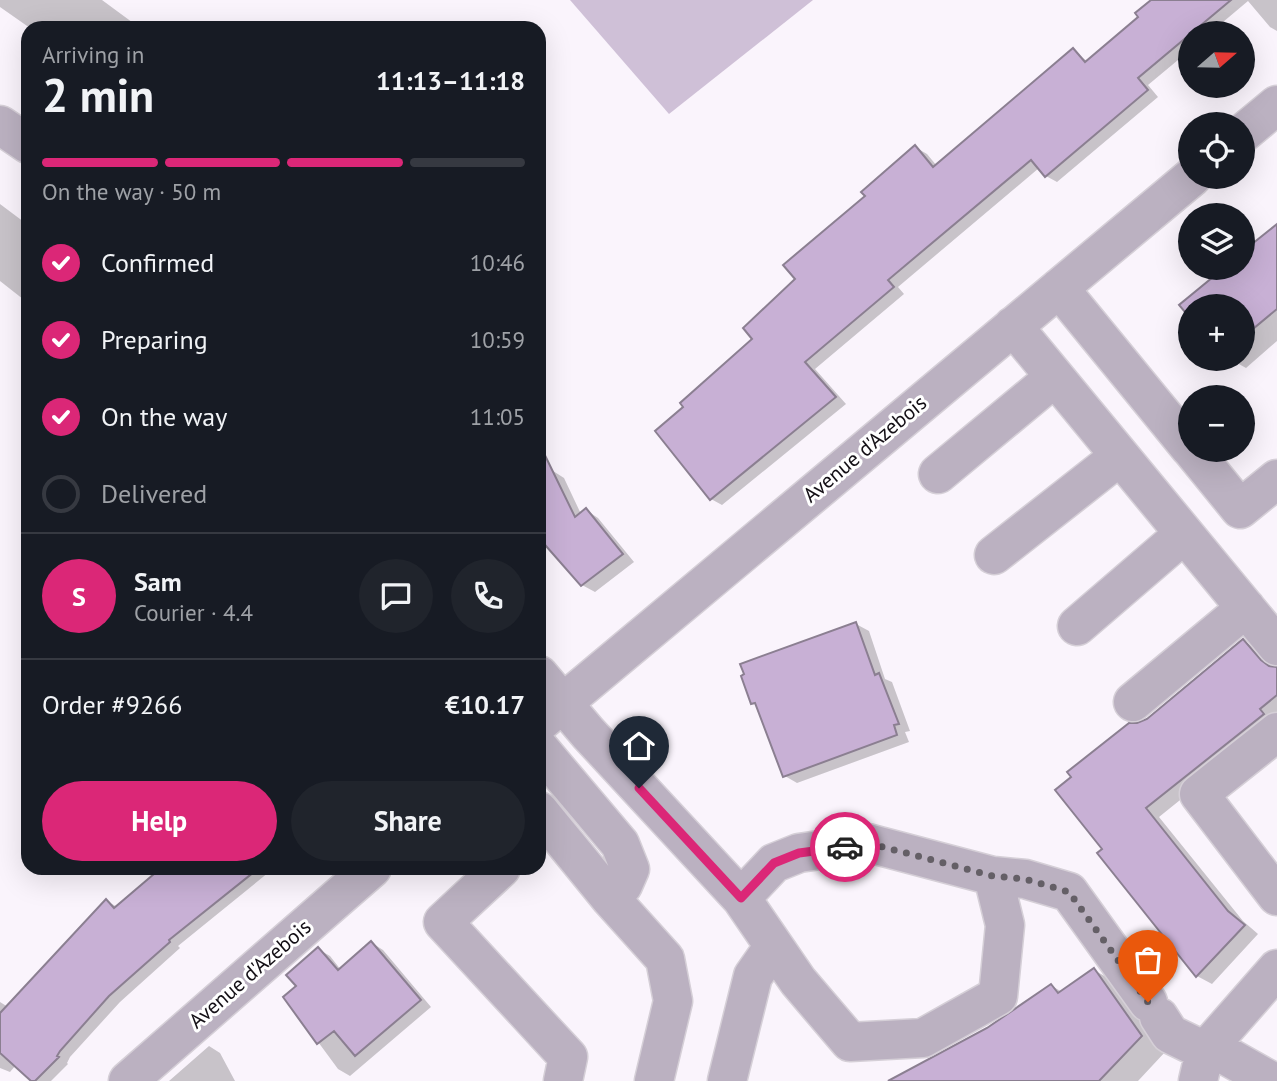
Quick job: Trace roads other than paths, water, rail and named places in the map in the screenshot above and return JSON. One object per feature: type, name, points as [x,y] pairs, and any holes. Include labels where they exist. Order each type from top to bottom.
[{"type":"street","points":[[1255,123],[1277,104]]},
{"type":"street","points":[[0,125],[21,139]]},
{"type":"street","name":"Avenue d'Azebois","points":[[546,700],[1013,326],[1178,189]]},
{"type":"street","points":[[1059,288],[1178,433]]},
{"type":"street","points":[[1013,326],[1277,646]]},
{"type":"street","points":[[938,474],[1055,377]]},
{"type":"street","points":[[994,555],[1120,456]]},
{"type":"street","points":[[1202,462],[1240,509],[1277,479]]},
{"type":"street","points":[[1077,626],[1184,534]]},
{"type":"street","points":[[1133,702],[1246,608]]},
{"type":"street","points":[[546,700],[741,898],[798,981],[850,1042],[923,1038],[998,996],[1005,925],[993,876]]},
{"type":"street","points":[[1277,732],[1199,794],[1277,896]]},
{"type":"street","points":[[546,756],[620,844],[630,869],[623,885],[610,898]]},
{"type":"street","points":[[546,826],[665,959],[673,1001],[654,1081]]},
{"type":"street","points":[[741,898],[774,863],[799,853],[868,843],[993,876],[1025,879],[1069,892],[1170,1034],[1202,1066]]},
{"type":"street","name":"Avenue d'Azebois","points":[[128,1081],[364,875]]},
{"type":"street","points":[[493,875],[443,922],[568,1057],[563,1081]]},
{"type":"street","points":[[727,1081],[753,976],[774,946]]},
{"type":"street","points":[[1202,1066],[1277,970]]},
{"type":"street","points":[[1202,1066],[1225,1055],[1271,1081]]}]
